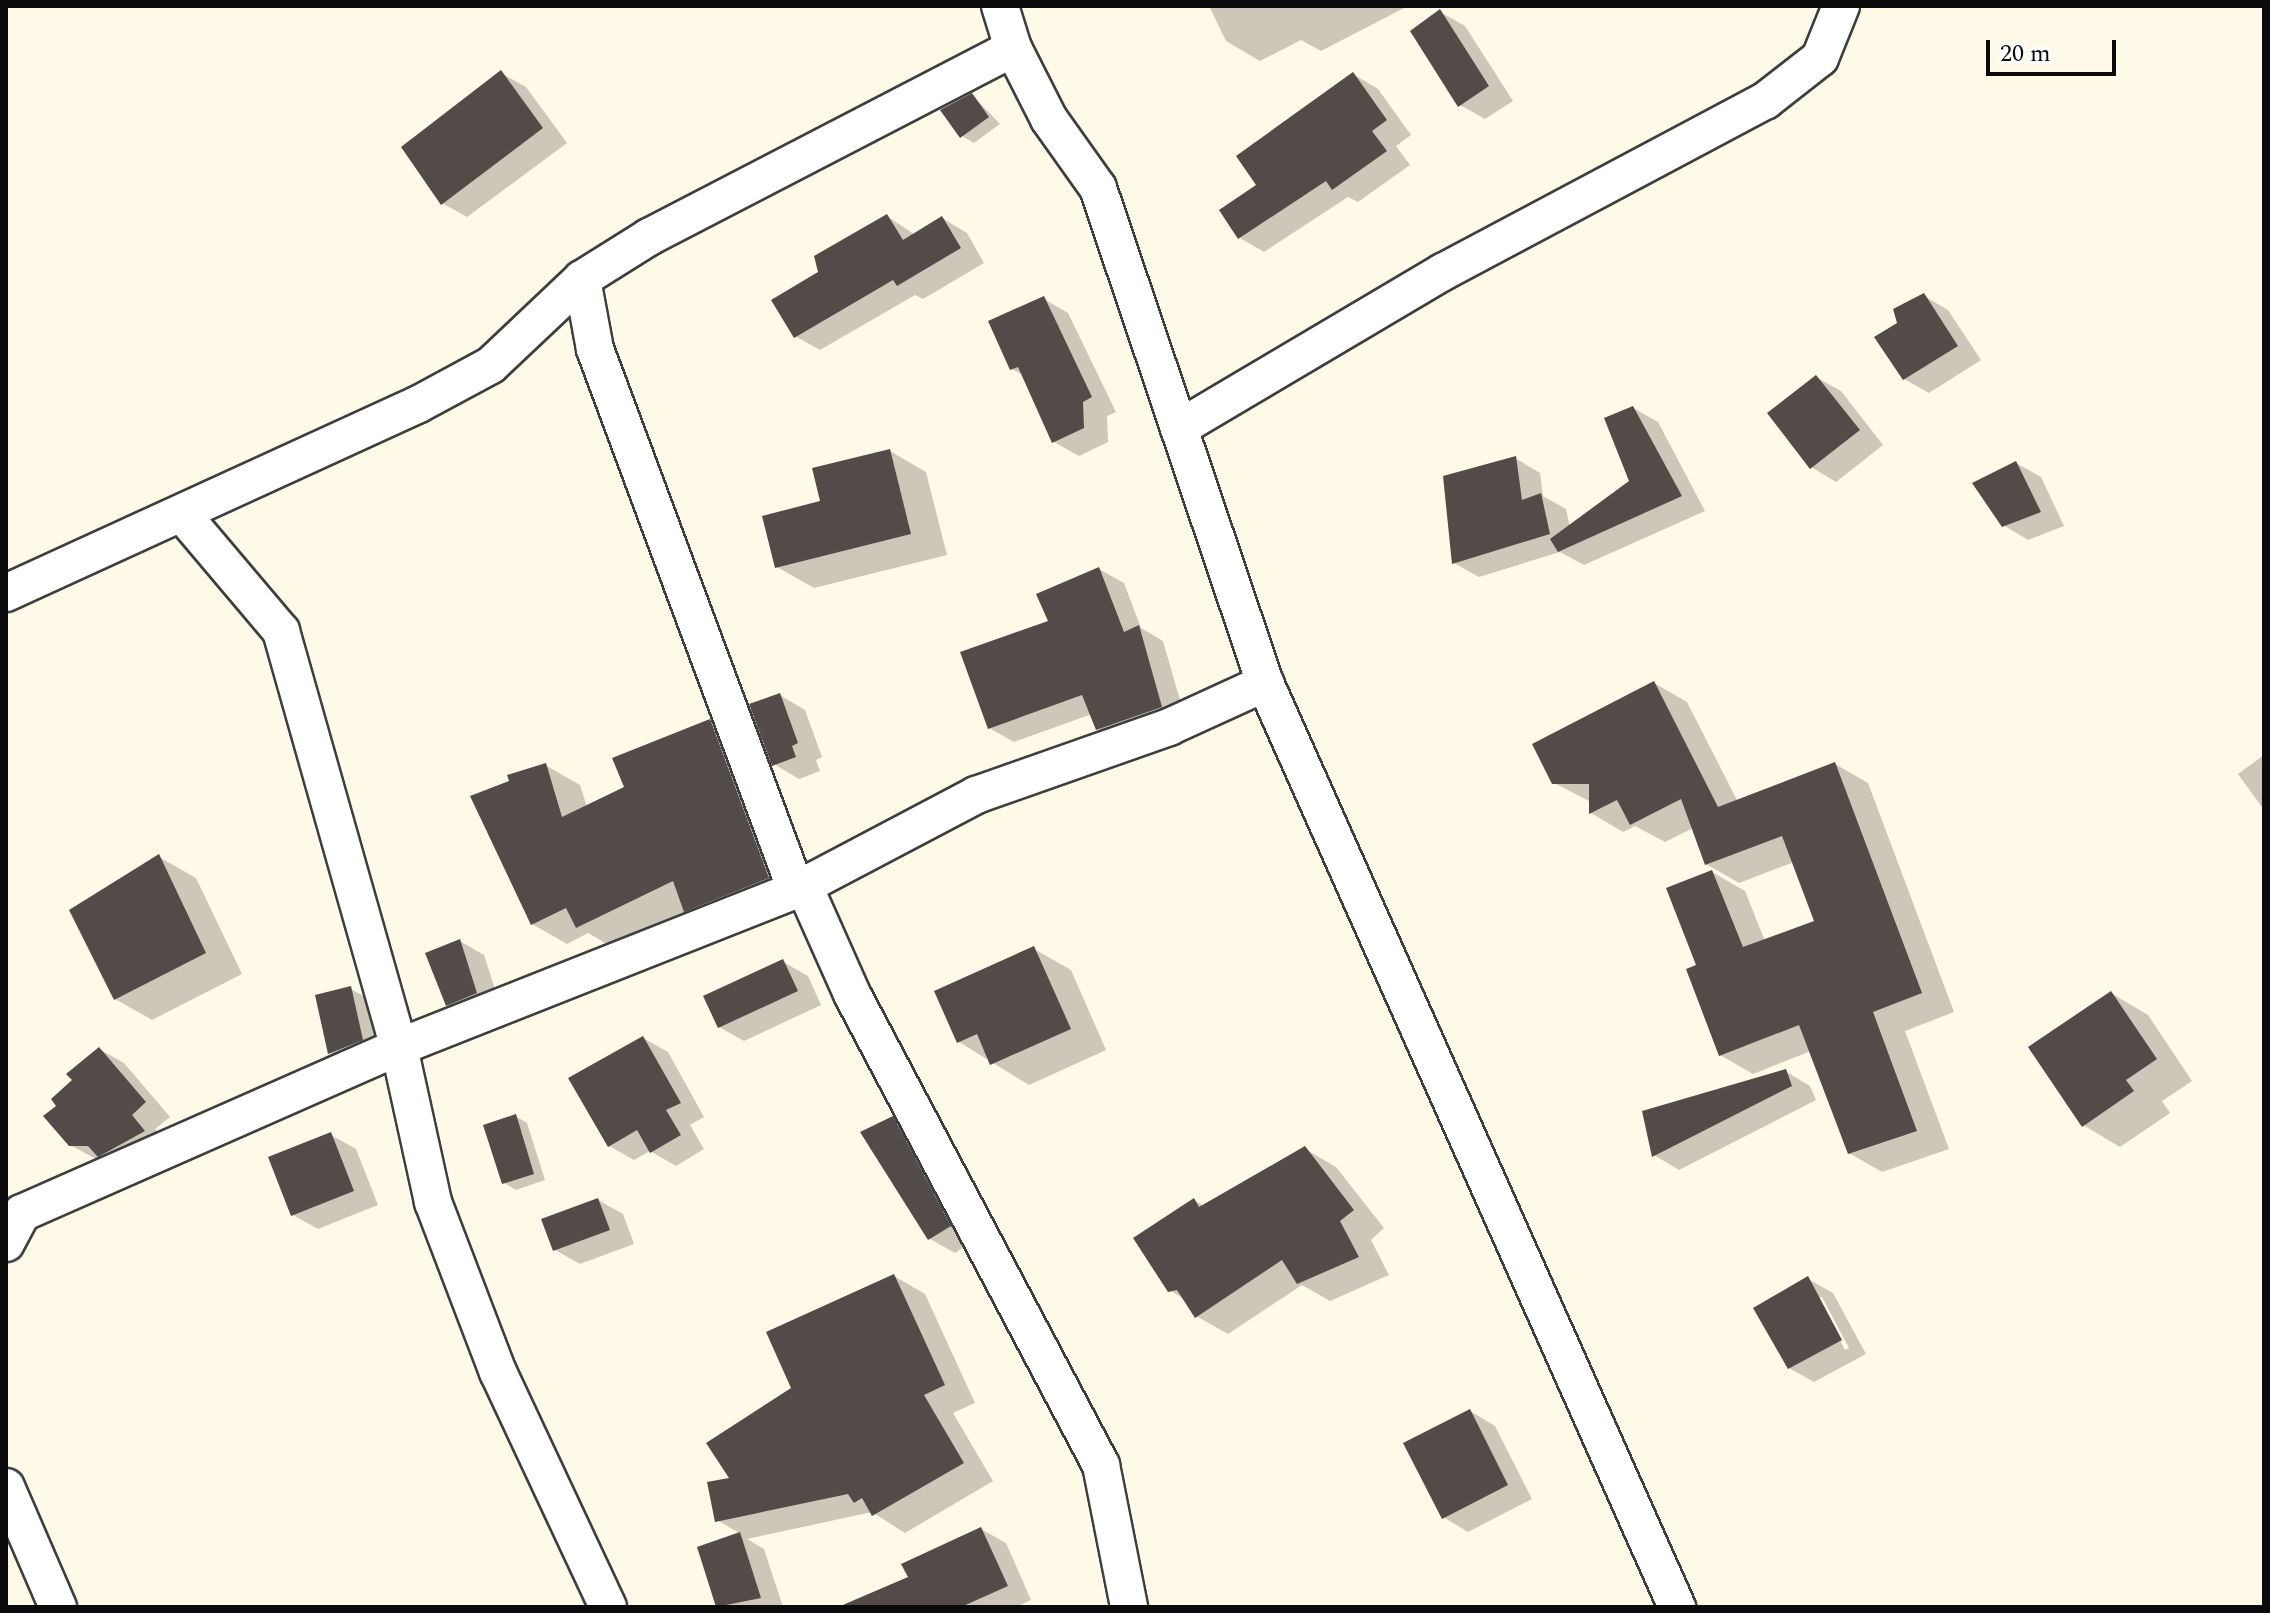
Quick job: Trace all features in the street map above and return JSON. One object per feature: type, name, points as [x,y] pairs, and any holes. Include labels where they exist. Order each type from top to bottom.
[{"type":"street","points":[[1000,6],[1013,48],[1049,119],[1098,188],[1265,683],[1677,1607]]},
{"type":"street","points":[[1179,428],[1443,272],[1765,101],[1820,58],[1841,6]]},
{"type":"street","points":[[6,593],[183,515],[417,405],[491,365],[582,279],[649,237],[1013,48]]},
{"type":"street","points":[[582,279],[595,349],[800,888],[852,994],[1101,1465],[1129,1607]]},
{"type":"street","points":[[183,515],[281,631],[399,1047],[433,1202],[498,1372],[608,1607]]},
{"type":"street","points":[[6,1243],[22,1213],[399,1047],[800,888],[976,795],[1169,727],[1265,683]]},
{"type":"street","points":[[6,1487],[58,1607]]},
{"type":"building","points":[[1440,9],[1489,86],[1458,107],[1410,31]]},
{"type":"building","points":[[501,70],[543,128],[441,205],[401,147]]},
{"type":"building","points":[[1353,72],[1387,120],[1372,131],[1387,151],[1332,190],[1326,181],[1238,239],[1219,210],[1256,185],[1236,156]]},
{"type":"building","points":[[972,93],[989,117],[960,138],[940,110]]},
{"type":"building","points":[[887,214],[903,240],[942,216],[961,248],[897,286],[893,280],[794,338],[771,300],[818,272],[814,256]]},
{"type":"building","points":[[1924,293],[1958,346],[1903,380],[1874,337],[1897,323],[1893,309]]},
{"type":"building","points":[[1044,296],[1092,397],[1083,402],[1084,428],[1052,443],[1018,367],[1010,370],[988,321]]},
{"type":"building","points":[[1816,375],[1860,430],[1810,469],[1767,413]]},
{"type":"building","points":[[1633,406],[1682,496],[1558,552],[1550,539],[1629,481],[1604,418]]},
{"type":"building","points":[[890,449],[911,534],[775,568],[762,516],[820,501],[812,468]]},
{"type":"building","points":[[1516,456],[1522,500],[1541,493],[1550,534],[1452,564],[1443,476]]},
{"type":"building","points":[[2016,461],[2041,512],[2002,527],[1972,483]]},
{"type":"building","points":[[1099,567],[1124,632],[1139,625],[1162,707],[1096,730],[1082,695],[988,729],[960,652],[1048,621],[1036,594]]},
{"type":"building","points":[[1654,681],[1718,807],[1835,762],[1922,993],[1873,1012],[1917,1131],[1848,1154],[1799,1025],[1719,1056],[1686,969],[1696,965],[1666,888],[1712,870],[1743,947],[1814,921],[1782,836],[1705,865],[1681,799],[1630,825],[1617,800],[1589,814],[1589,784],[1552,784],[1532,744]]},
{"type":"building","points":[[780,693],[798,743],[792,746],[796,757],[772,766],[749,704]]},
{"type":"building","points":[[710,719],[769,878],[684,912],[673,881],[576,928],[566,908],[531,925],[470,796],[509,781],[507,775],[546,763],[562,817],[624,787],[612,758]]},
{"type":"building","points":[[159,854],[206,953],[114,1000],[69,910]]},
{"type":"building","points":[[460,939],[477,993],[446,1006],[425,953]]},
{"type":"building","points":[[1034,946],[1071,1029],[990,1065],[977,1034],[957,1043],[934,991]]},
{"type":"building","points":[[783,959],[798,991],[718,1028],[703,996]]},
{"type":"building","points":[[351,986],[363,1040],[328,1054],[315,995]]},
{"type":"building","points":[[2111,991],[2157,1059],[2126,1080],[2134,1091],[2082,1127],[2028,1047]]},
{"type":"building","points":[[643,1036],[681,1103],[666,1110],[681,1135],[650,1153],[637,1130],[608,1147],[568,1078]]},
{"type":"building","points":[[99,1047],[146,1102],[132,1115],[145,1131],[98,1157],[88,1146],[69,1146],[43,1116],[56,1106],[51,1099],[72,1080],[66,1074]]},
{"type":"building","points":[[1786,1069],[1792,1086],[1652,1157],[1642,1111]]},
{"type":"building","points":[[516,1114],[534,1174],[502,1184],[483,1125]]},
{"type":"building","points":[[893,1116],[951,1226],[928,1240],[860,1132]]},
{"type":"building","points":[[331,1132],[354,1191],[291,1216],[268,1157]]},
{"type":"building","points":[[1305,1146],[1354,1210],[1340,1221],[1359,1257],[1297,1284],[1282,1260],[1195,1318],[1177,1290],[1168,1292],[1133,1238],[1194,1198],[1199,1207]]},
{"type":"building","points":[[598,1198],[610,1230],[553,1251],[541,1219]]},
{"type":"building","points":[[894,1274],[945,1385],[924,1395],[964,1463],[872,1516],[862,1498],[854,1503],[848,1494],[715,1522],[707,1482],[729,1478],[706,1443],[791,1388],[766,1332]]},
{"type":"building","points":[[1808,1276],[1842,1340],[1788,1369],[1753,1308]]},
{"type":"building","points":[[1470,1409],[1508,1485],[1442,1519],[1403,1443]]},
{"type":"building","points":[[981,1527],[1008,1586],[961,1607],[838,1607],[908,1577],[901,1564]]},
{"type":"building","points":[[740,1532],[761,1598],[716,1607],[697,1547]]}]
